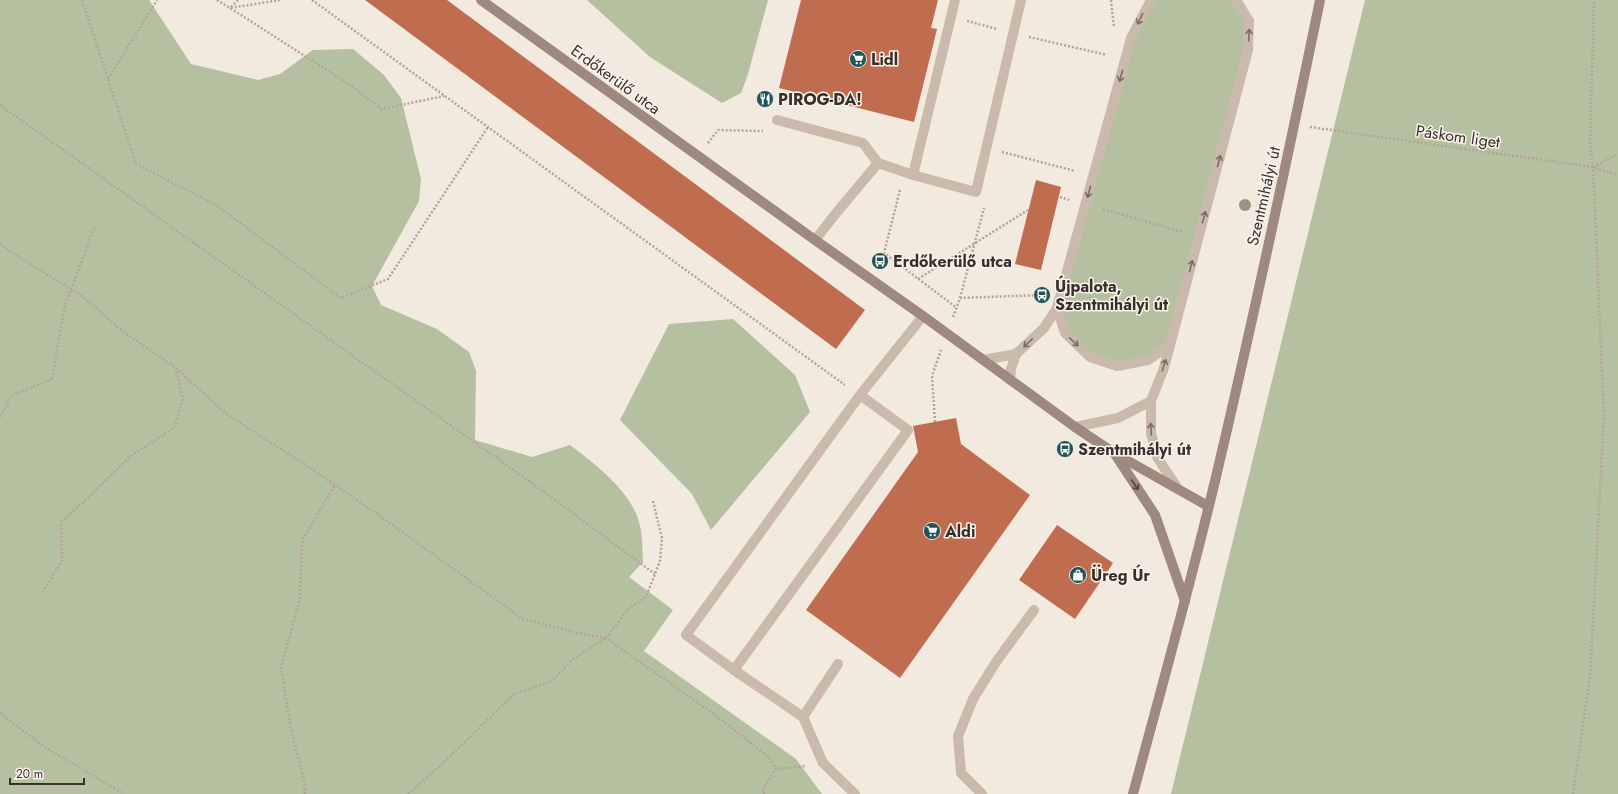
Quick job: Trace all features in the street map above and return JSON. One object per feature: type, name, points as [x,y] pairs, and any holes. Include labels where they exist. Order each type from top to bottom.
[{"type":"street","name":"Erdőkerülő utca","points":[[481,0],[1075,426],[1114,453],[1208,506]]},
{"type":"street","name":"Szentmihályi út","points":[[1133,794],[1185,601],[1208,506],[1295,124],[1320,0]]},
{"type":"street","points":[[1114,453],[1155,515],[1185,601]]},
{"type":"lane","points":[[913,175],[955,0]]},
{"type":"lane","points":[[777,120],[863,143],[878,163],[913,175],[976,192],[1021,0]]},
{"type":"lane","points":[[1010,380],[1011,369],[1016,354],[1044,328],[1057,308],[1131,38],[1151,0]]},
{"type":"lane","points":[[1178,489],[1157,457],[1151,432],[1151,401],[1164,368],[1248,50],[1249,21],[1236,0]]},
{"type":"lane","points":[[815,240],[836,212],[878,163]]},
{"type":"lane","points":[[1057,308],[1065,333],[1075,343],[1090,357],[1117,366],[1148,360],[1170,345]]},
{"type":"lane","points":[[855,794],[823,763],[803,717],[686,635],[860,395],[923,316]]},
{"type":"lane","points":[[983,360],[1016,354]]},
{"type":"lane","points":[[734,670],[908,430],[860,395]]},
{"type":"lane","points":[[1075,426],[1118,418],[1151,401]]},
{"type":"lane","points":[[982,794],[961,772],[958,736],[973,699],[996,662],[1034,610]]},
{"type":"lane","points":[[803,717],[838,664]]},
{"type":"path","points":[[82,0],[136,164],[216,205],[341,298],[388,280],[488,127]]},
{"type":"path","points":[[108,79],[158,0]]},
{"type":"path","points":[[218,0],[347,83],[382,109],[444,96]]},
{"type":"path","points":[[230,8],[238,0]]},
{"type":"path","points":[[230,8],[280,0]]},
{"type":"path","points":[[312,0],[860,395]]},
{"type":"path","points":[[1111,0],[1114,27]]},
{"type":"path","points":[[1573,794],[1590,676],[1604,416],[1593,167],[1590,144],[1594,0]]},
{"type":"path","points":[[0,105],[544,491],[655,574]]},
{"type":"path","points":[[698,157],[718,130],[764,132],[777,120]]},
{"type":"path","name":"Páskom liget","points":[[1295,124],[1593,167],[1618,175]]},
{"type":"path","points":[[986,148],[1075,170]]},
{"type":"path","points":[[1593,167],[1618,154]]},
{"type":"path","points":[[903,172],[884,253],[957,308]]},
{"type":"path","points":[[935,422],[932,376],[946,334],[957,308],[984,207],[976,192]]},
{"type":"path","points":[[1060,198],[1074,201]]},
{"type":"path","points":[[1101,209],[1199,236]]},
{"type":"path","points":[[918,279],[1028,210]]},
{"type":"path","points":[[0,417],[12,396],[52,379],[65,306],[70,289],[95,226]]},
{"type":"path","points":[[0,243],[12,253],[82,296],[122,330],[176,368],[225,413],[335,485],[433,553],[523,619],[577,633],[606,638],[722,720],[769,758],[776,769]]},
{"type":"path","points":[[960,298],[1042,295]]},
{"type":"path","points":[[42,593],[62,561],[61,522],[132,455],[174,428],[183,399],[176,368]]},
{"type":"path","points":[[305,794],[304,780],[291,730],[281,668],[300,598],[302,541],[335,485]]},
{"type":"path","points":[[408,794],[439,767],[514,694],[552,681],[573,658],[606,638],[628,609],[646,597],[660,561],[662,538],[653,501]]},
{"type":"path","points":[[0,713],[43,746],[124,794]]},
{"type":"path","points":[[764,794],[763,788],[776,769],[823,763]]},
{"type":"green space","points":[[0,0],[149,0],[191,64],[258,80],[280,74],[313,50],[353,49],[384,75],[401,98],[421,179],[419,201],[372,286],[381,305],[437,329],[469,352],[476,371],[475,440],[532,457],[570,445],[600,469],[620,489],[634,510],[639,522],[642,537],[643,562],[629,577],[673,610],[644,651],[796,759],[822,794],[0,794]]},
{"type":"green space","points":[[587,0],[768,0],[748,74],[741,93],[722,103],[650,57]]},
{"type":"green space","points":[[1151,0],[1236,0],[1249,21],[1248,50],[1170,345],[1148,360],[1117,366],[1090,357],[1065,333],[1057,308],[1131,38]]},
{"type":"green space","points":[[1365,0],[1618,0],[1618,794],[1171,794]]},
{"type":"green space","points":[[733,319],[795,375],[810,412],[711,530],[692,494],[620,420],[669,324]]},
{"type":"building","points":[[365,0],[447,0],[865,310],[836,349]]},
{"type":"building","name":"Lidl","points":[[801,0],[938,0],[931,28],[937,29],[914,122],[779,88]]},
{"type":"building","points":[[1036,180],[1061,187],[1041,270],[1015,264]]},
{"type":"building","points":[[956,418],[961,444],[1030,495],[900,678],[806,610],[918,452],[913,426]]},
{"type":"building","points":[[1057,525],[1113,563],[1075,619],[1019,580]]},
{"type":"place","name":"Lidl","points":[[858,59]]},
{"type":"place","name":"PIROG-DA!","points":[[765,99]]},
{"type":"place","name":"Erdőkerülő utca","points":[[880,261]]},
{"type":"place","name":"Újpalota, Szentmihályi út","points":[[1042,295]]},
{"type":"place","name":"Szentmihályi út","points":[[1065,449]]},
{"type":"place","name":"Aldi","points":[[932,531]]},
{"type":"place","name":"Üreg Úr","points":[[1078,575]]}]
